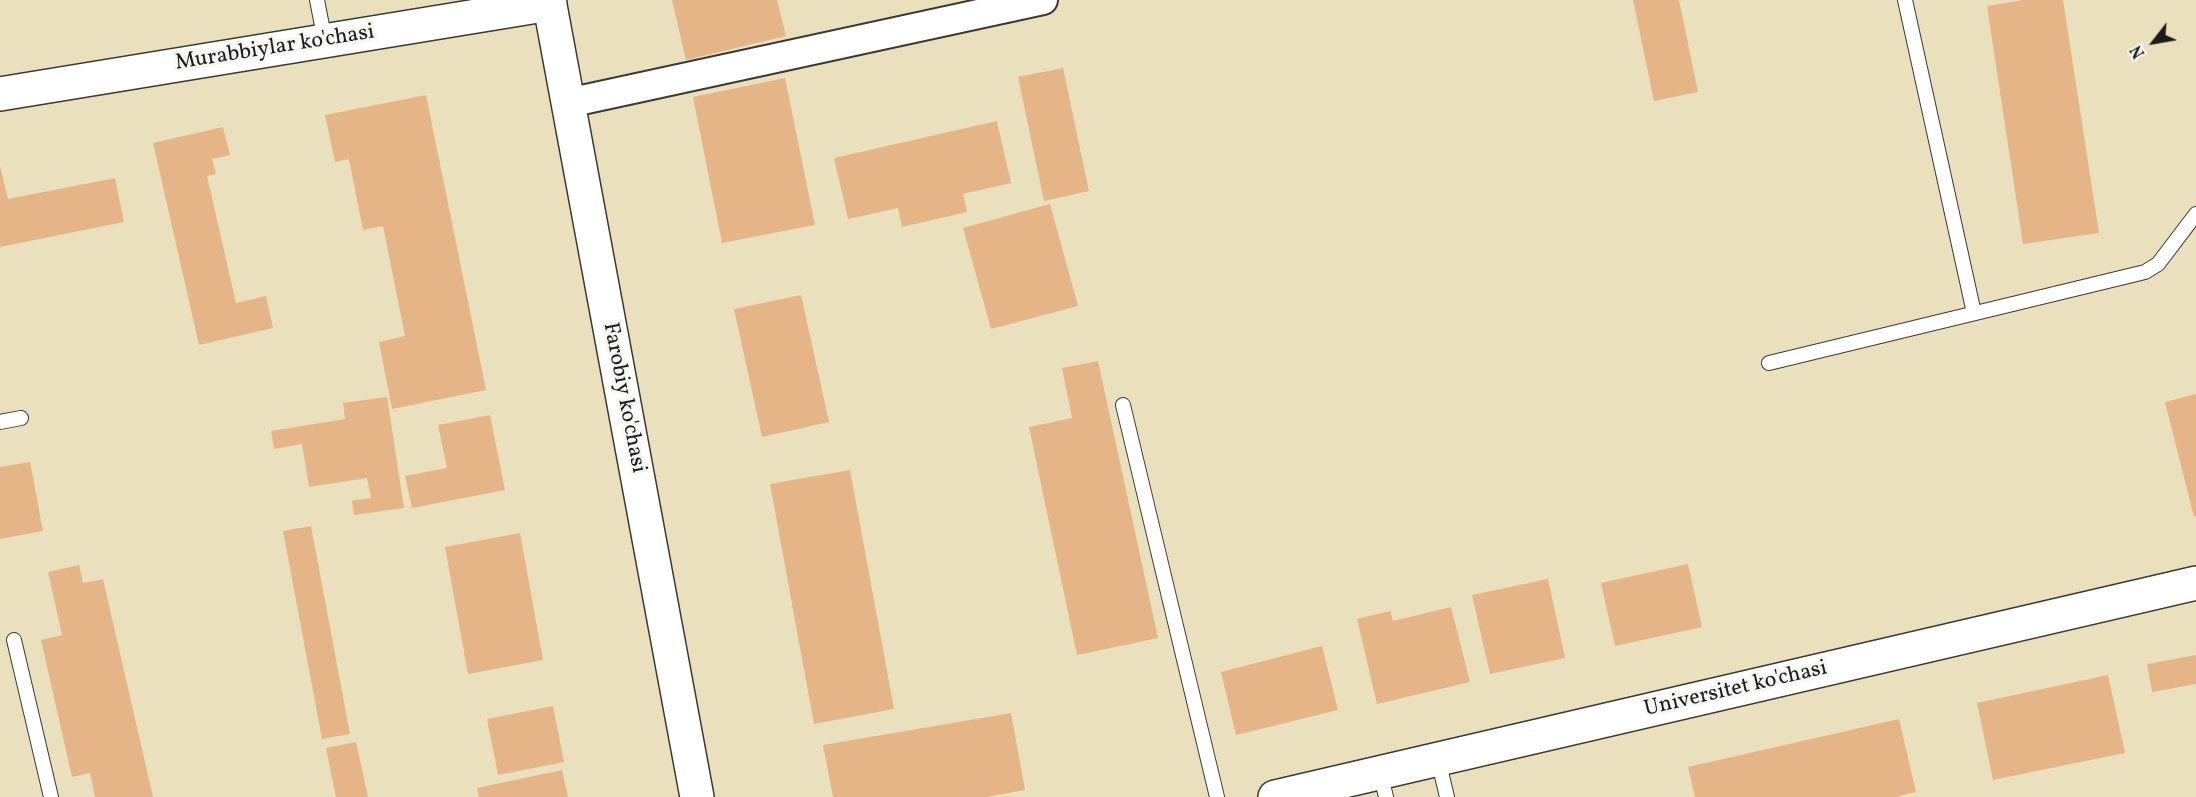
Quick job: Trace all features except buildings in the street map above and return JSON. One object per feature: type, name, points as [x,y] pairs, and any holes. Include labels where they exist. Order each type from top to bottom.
[{"type":"main road","name":"Murabbiylar ko'chasi","points":[[0,94],[549,2]]},
{"type":"main road","name":"Farobiy ko'chasi","points":[[549,2],[697,797]]},
{"type":"main road","name":"Universitet ko'chasi","points":[[1275,797],[1383,785],[1438,759],[2196,583]]},
{"type":"street","points":[[568,103],[1043,0]]},
{"type":"lane","points":[[317,0],[325,41]]},
{"type":"lane","points":[[1905,0],[1974,314]]},
{"type":"lane","points":[[1769,363],[2145,272],[2158,264],[2196,214]]},
{"type":"lane","points":[[1123,405],[1217,797]]},
{"type":"lane","points":[[0,422],[21,418]]},
{"type":"lane","points":[[14,640],[51,797]]},
{"type":"lane","points":[[1438,759],[1446,797]]}]
